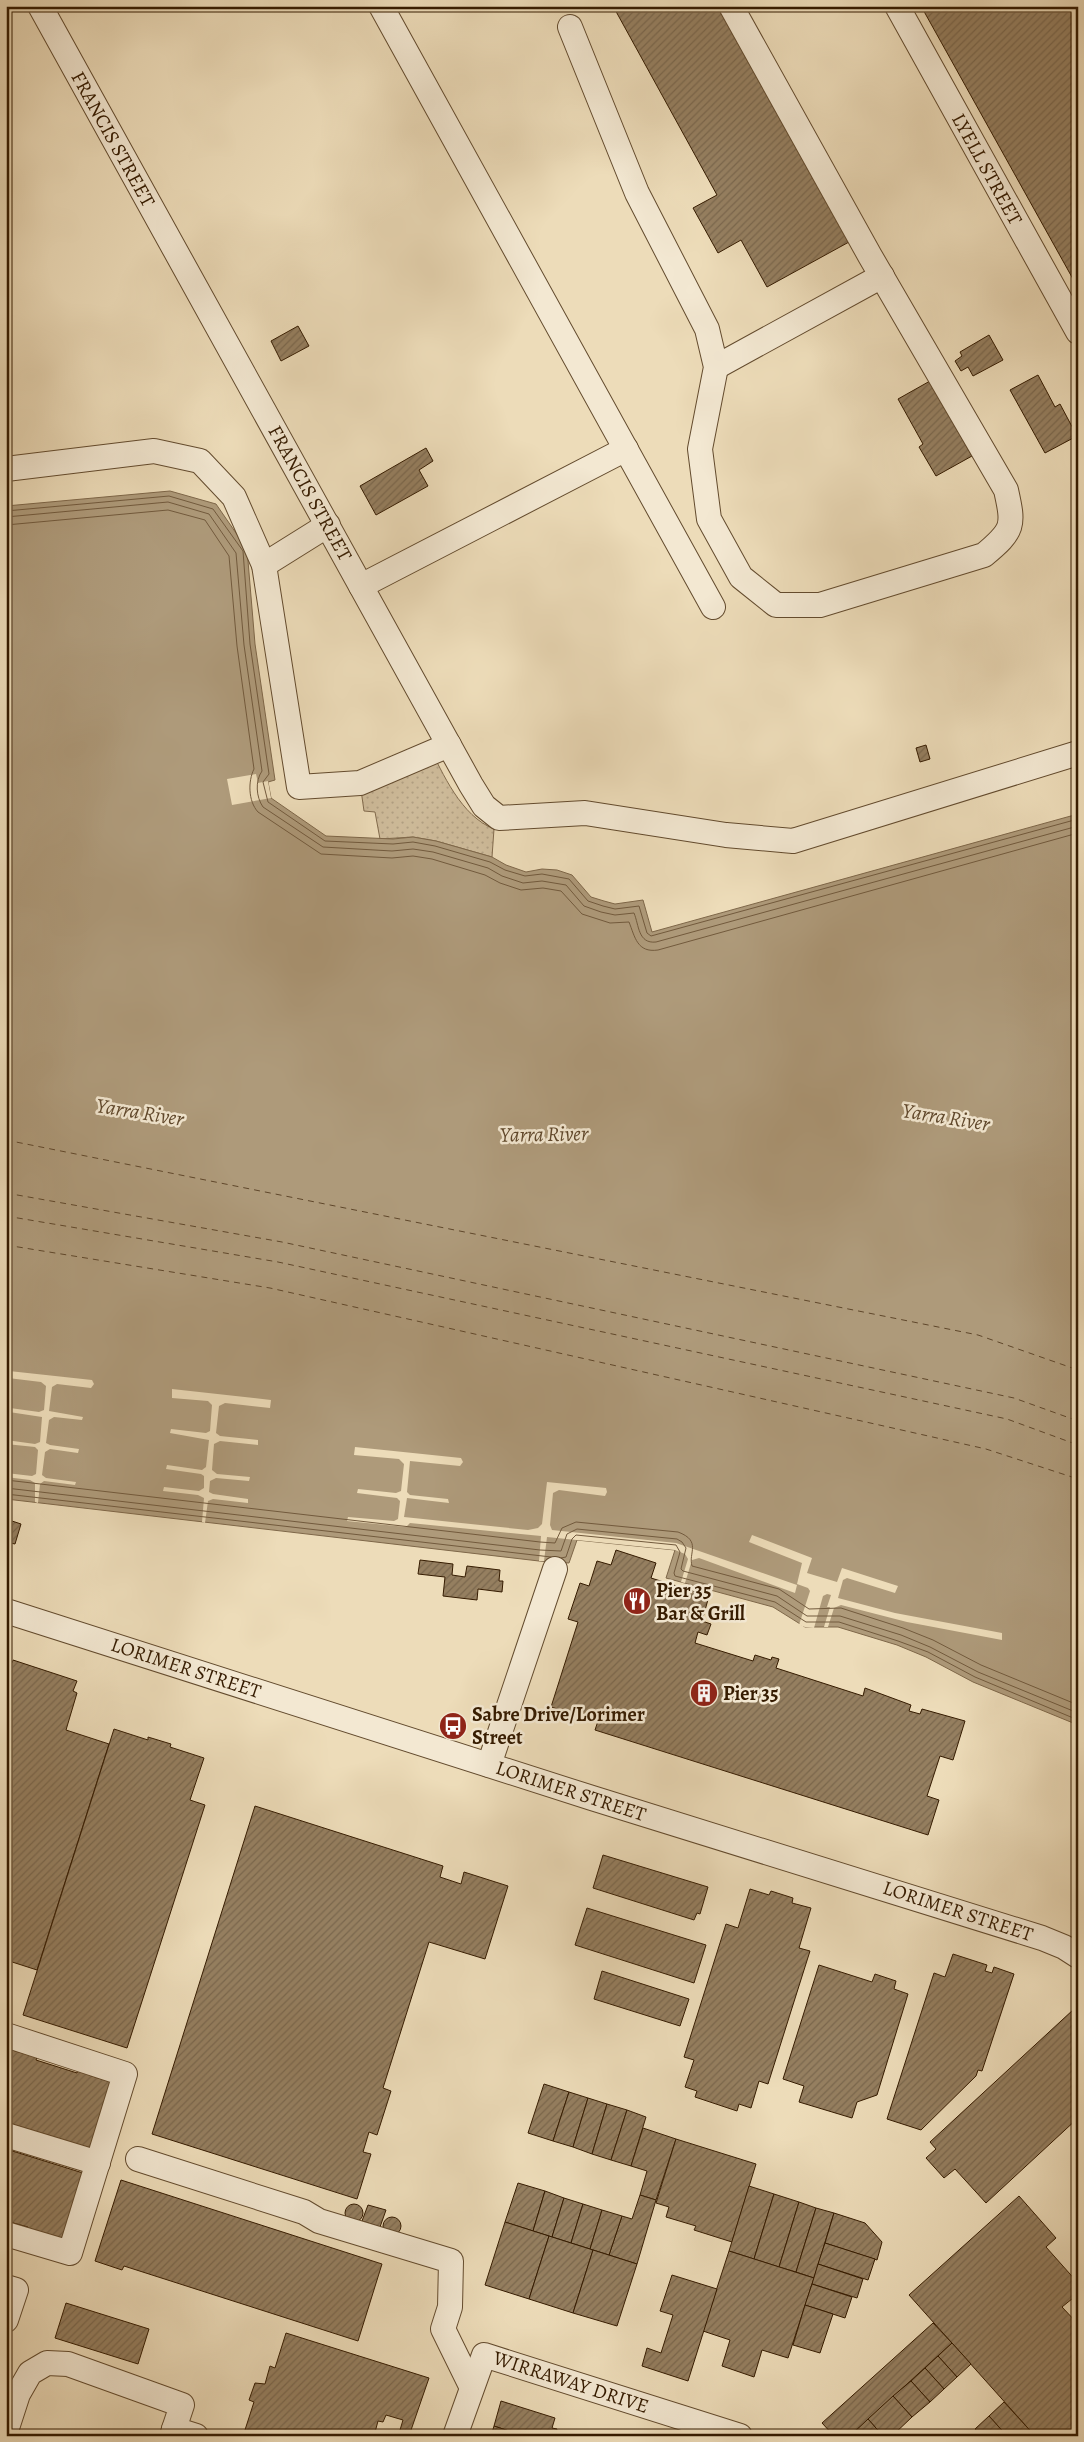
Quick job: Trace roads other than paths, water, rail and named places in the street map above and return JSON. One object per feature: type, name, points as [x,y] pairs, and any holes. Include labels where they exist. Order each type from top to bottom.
[{"type":"street","name":"FRANCIS STREET","points":[[40,6],[449,745],[484,806],[499,818],[585,813],[726,835],[793,841],[1078,754]]},
{"type":"street","points":[[381,6],[713,607]]},
{"type":"street","points":[[570,27],[637,193],[707,329],[716,366],[700,449],[709,518],[741,577],[776,605],[820,605],[984,554],[1003,539],[1013,518],[1006,490],[882,276],[731,6]]},
{"type":"street","name":"LYELL STREET","points":[[896,6],[1078,332]]},
{"type":"street","points":[[716,366],[882,276]]},
{"type":"street","points":[[361,586],[626,449]]},
{"type":"street","points":[[6,469],[154,451],[200,461],[234,498],[264,565],[299,786],[360,783],[449,745]]},
{"type":"street","points":[[264,565],[328,525]]},
{"type":"street","points":[[490,1765],[554,1569]]},
{"type":"street","name":"LORIMER STREET","points":[[6,1611],[1042,1938],[1078,1956]]},
{"type":"street","points":[[6,2035],[125,2074],[70,2253],[6,2234]]},
{"type":"street","points":[[6,2135],[98,2163]]},
{"type":"street","points":[[138,2159],[304,2212],[319,2221],[450,2261],[450,2307],[443,2330],[471,2386]]},
{"type":"street","points":[[6,2287],[16,2290],[6,2320]]},
{"type":"street","name":"WIRRAWAY DRIVE","points":[[455,2436],[471,2386],[484,2355],[740,2436]]},
{"type":"street","points":[[6,2431],[18,2394],[30,2373],[47,2363],[68,2364],[182,2405],[180,2433]]},
{"type":"water","name":"Yarra River","points":[[170,491],[216,504],[247,549],[255,644],[275,780],[268,782],[271,798],[326,836],[393,839],[413,837],[436,841],[492,857],[506,865],[526,872],[542,869],[557,870],[572,875],[591,897],[615,904],[643,900],[652,932],[1078,814],[1078,1725],[973,1682],[926,1657],[897,1645],[838,1627],[805,1627],[773,1607],[666,1578],[675,1550],[577,1540],[569,1563],[539,1561],[6,1499],[6,506]]},
{"type":"place","name":"Pier 35 Bar & Grill","points":[[637,1601]]},
{"type":"place","name":"Pier 35","points":[[704,1693]]},
{"type":"place","name":"Sabre Drive/Lorimer Street","points":[[453,1726]]}]
